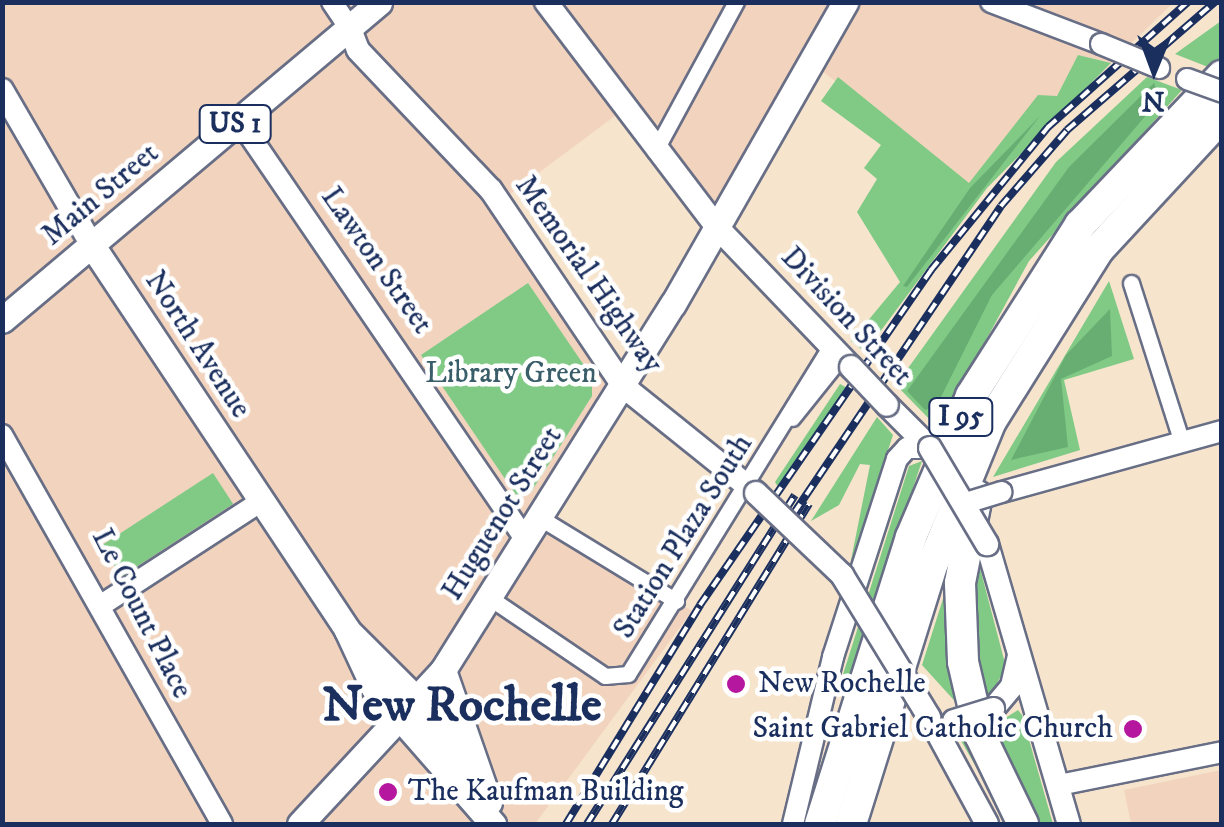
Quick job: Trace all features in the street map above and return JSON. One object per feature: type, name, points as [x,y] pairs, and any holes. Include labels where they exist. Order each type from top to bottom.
[{"type":"highway","name":"I 95","points":[[820,824],[911,536],[971,396],[1080,224],[1222,76]]},
{"type":"highway","name":"I 95","points":[[851,824],[950,515],[1041,332],[1131,209],[1222,116]]},
{"type":"highway","points":[[1023,824],[974,716],[959,596],[974,506],[1041,332]]},
{"type":"main road","name":"Main Street","points":[[2,320],[379,2]]},
{"type":"main road","name":"Division Street","points":[[546,2],[655,151],[716,226],[930,448],[969,502],[987,544],[1068,824]]},
{"type":"main road","name":"Huguenot Street","points":[[300,824],[410,711],[443,670],[537,516],[623,386],[845,2]]},
{"type":"main road","name":"Memorial Highway","points":[[350,29],[358,50],[491,190],[623,386],[752,490],[842,575],[938,720],[987,824]]},
{"type":"main road","name":"North Avenue","points":[[2,90],[93,247],[260,502],[348,630],[410,711],[454,751],[460,778],[492,823]]},
{"type":"main road","points":[[938,720],[993,709],[1012,686],[1019,656]]},
{"type":"main road","points":[[443,670],[492,823]]},
{"type":"street","points":[[332,2],[350,29]]},
{"type":"street","points":[[655,151],[736,2]]},
{"type":"street","points":[[991,2],[1016,7],[1222,92]]},
{"type":"street","name":"Lawton Street","points":[[239,120],[524,540]]},
{"type":"street","points":[[1130,284],[1182,440]]},
{"type":"street","name":"Station Plaza South","points":[[490,598],[604,676],[621,677],[752,490],[789,420],[840,357]]},
{"type":"street","points":[[969,502],[1222,431]]},
{"type":"street","name":"Le Count Place","points":[[2,435],[104,604],[222,824]]},
{"type":"street","points":[[793,824],[833,657],[897,459],[907,448],[930,448]]},
{"type":"street","points":[[104,604],[260,502]]},
{"type":"street","points":[[537,516],[676,600]]},
{"type":"street","points":[[1059,785],[1222,752]]},
{"type":"shaded area","points":[[2,3],[1173,3],[1111,63],[1078,55],[1057,97],[1007,138],[972,186],[818,68],[719,226],[623,110],[497,204],[619,385],[533,515],[692,611],[535,824],[3,824]]},
{"type":"shaded area","points":[[1221,770],[1221,824],[1131,824],[1124,790]]},
{"type":"green space","points":[[1221,21],[1221,57],[1208,67],[1175,54]]},
{"type":"green space","points":[[1078,55],[1111,63],[987,188],[865,352],[851,341],[900,282],[857,212],[877,179],[864,168],[881,145],[821,101],[838,77],[969,183],[1038,95],[1057,96]]},
{"type":"green space","points":[[1147,77],[1182,90],[1029,261],[938,428],[896,385],[1056,162]]},
{"type":"green space","points":[[1154,83],[1160,99],[992,295],[936,407],[925,410],[907,391],[1069,167]]},
{"type":"green space","points":[[1040,116],[907,287],[903,286],[970,188]]},
{"type":"green space","points":[[1109,281],[1134,359],[1064,380],[1080,450],[993,477]]},
{"type":"green space","name":"Library Green","points":[[528,283],[592,377],[592,396],[531,492],[516,495],[421,355]]},
{"type":"green space","points":[[1110,309],[1112,356],[1061,379],[1068,447],[1011,460],[1066,355]]},
{"type":"green space","points":[[840,384],[849,389],[780,490],[775,482]]},
{"type":"green space","points":[[877,417],[893,435],[850,565],[870,465],[860,464],[839,505],[811,521]]},
{"type":"green space","points":[[922,461],[846,689],[839,687],[909,466]]},
{"type":"green space","points":[[213,473],[233,504],[122,576],[101,545]]},
{"type":"green space","points":[[976,553],[1006,667],[987,701],[971,650]]},
{"type":"green space","points":[[948,583],[1009,824],[960,739],[961,708],[922,665]]},
{"type":"green space","points":[[1018,710],[1053,824],[1038,824],[991,727]]},
{"type":"railway","points":[[566,824],[700,605],[931,270],[1048,127],[1188,2]]},
{"type":"railway","points":[[794,513],[1001,206],[1067,130],[1215,2]]},
{"type":"railway","points":[[587,824],[795,495]]},
{"type":"railway","points":[[612,824],[809,504]]},
{"type":"place","name":"New Rochelle","points":[[736,684]]},
{"type":"place","name":"Saint Gabriel Catholic Church","points":[[1133,729]]},
{"type":"place","name":"The Kaufman Building","points":[[388,792]]},
{"type":"district","name":"New Rochelle","points":[[462,706]]}]
